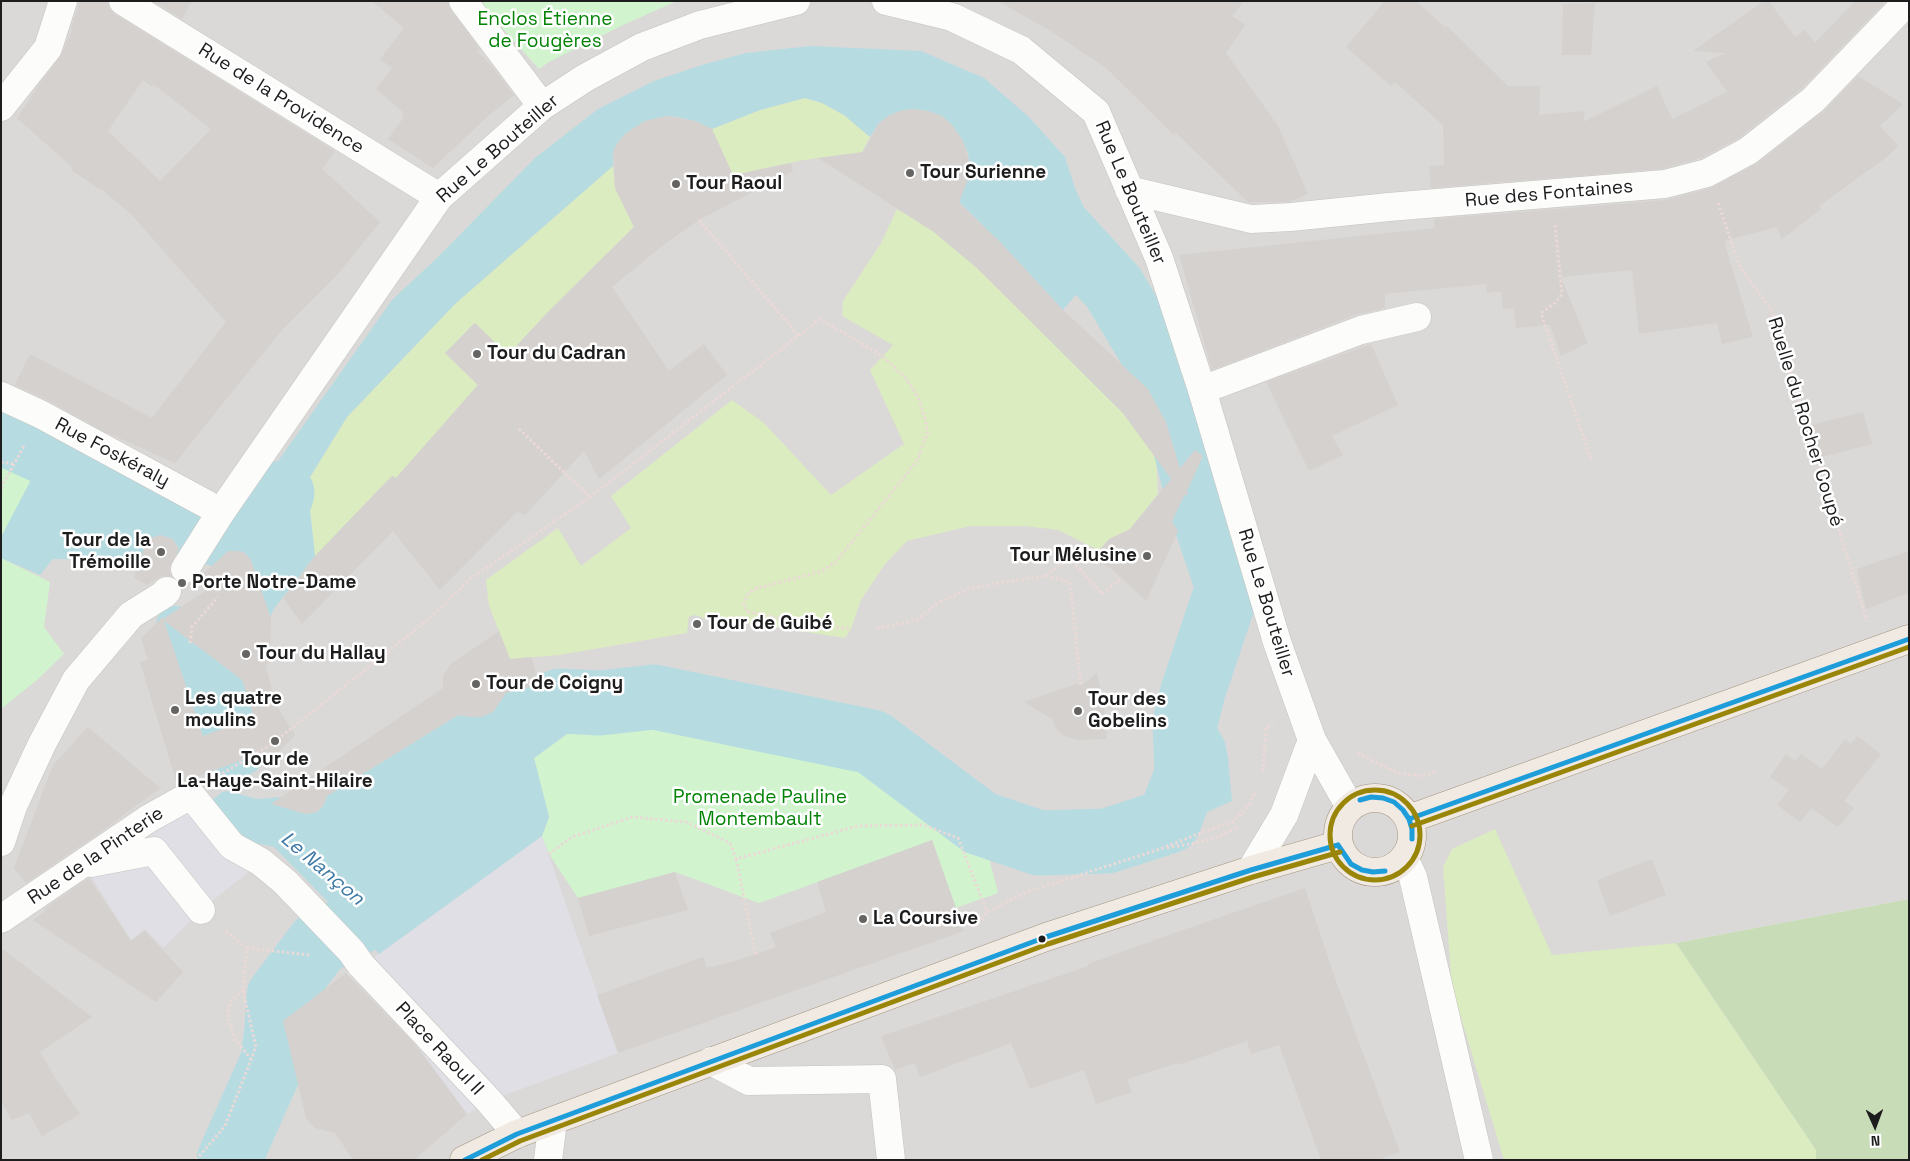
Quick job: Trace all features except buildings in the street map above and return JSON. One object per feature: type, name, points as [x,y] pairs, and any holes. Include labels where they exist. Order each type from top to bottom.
[{"type":"main road","points":[[1409,819],[1909,639]]},
{"type":"main road","points":[[1371,797],[1383,798],[1394,802],[1409,819],[1412,839],[1404,858],[1385,871],[1373,872],[1362,870],[1351,864],[1338,845],[1338,824],[1343,814],[1360,800],[1371,797]]},
{"type":"main road","points":[[464,1160],[516,1134],[1046,937],[1252,870],[1338,845]]},
{"type":"street","points":[[1,107],[48,48],[63,1]]},
{"type":"street","name":"Rue de la Providence","points":[[123,1],[439,197]]},
{"type":"street","points":[[464,1],[542,106]]},
{"type":"street","name":"Rue Le Bouteiller","points":[[185,569],[221,512],[439,197],[542,106],[585,78],[642,47],[700,26],[796,1]]},
{"type":"street","name":"Rue Le Bouteiller","points":[[886,1],[952,17],[1021,50],[1096,112],[1159,258],[1202,390],[1277,642],[1312,740],[1350,807]]},
{"type":"street","name":"Rue des Fontaines","points":[[1129,190],[1251,219],[1665,184],[1707,173],[1748,150],[1813,100],[1908,1]]},
{"type":"street","points":[[1202,390],[1361,330],[1417,317]]},
{"type":"street","name":"Rue Foskéraly","points":[[1,396],[40,414],[221,512]]},
{"type":"street","points":[[1,842],[14,806],[42,744],[76,680],[131,615],[167,591]]},
{"type":"street","points":[[1252,870],[1284,815],[1312,740]]},
{"type":"street","name":"Place Raoul II","points":[[192,795],[232,846],[261,862],[285,882],[351,951],[361,965],[489,1102],[516,1134]]},
{"type":"street","name":"Rue de la Pinterie","points":[[1,919],[148,819],[192,795]]},
{"type":"street","points":[[82,864],[154,851],[202,910]]},
{"type":"street","points":[[1404,858],[1413,877],[1479,1160]]},
{"type":"street","points":[[712,1061],[749,1081],[882,1079],[890,1159]]},
{"type":"street","points":[[548,1160],[553,1121]]},
{"type":"path","name":"Ruelle du Rocher Coupé","points":[[1707,173],[1740,267],[1772,311],[1876,650]]},
{"type":"path","points":[[1552,194],[1562,294],[1555,303],[1541,313],[1592,462]]},
{"type":"path","points":[[699,220],[799,336]]},
{"type":"path","points":[[192,795],[225,771],[272,744],[429,619],[470,580],[590,497],[820,319],[881,355],[905,377],[919,399],[928,431],[917,461],[834,563],[822,571],[755,589],[747,595],[744,603],[749,612],[804,623],[851,629]]},
{"type":"path","points":[[519,429],[590,497]]},
{"type":"path","points":[[1,488],[20,453]]},
{"type":"path","points":[[1,462],[14,464]]},
{"type":"path","points":[[1046,576],[1068,557],[1102,594],[1122,578]]},
{"type":"path","points":[[877,629],[916,620],[938,603],[969,589],[1046,576],[1070,582],[1081,687]]},
{"type":"path","points":[[190,643],[192,627],[218,597]]},
{"type":"path","points":[[1858,624],[1875,618]]},
{"type":"path","points":[[188,622],[192,627]]},
{"type":"path","points":[[1263,773],[1266,728],[1280,721]]},
{"type":"path","points":[[1357,752],[1399,773],[1421,776],[1439,771]]},
{"type":"path","points":[[1241,827],[1210,840],[1160,849],[1233,822],[1248,806],[1258,788]]},
{"type":"path","points":[[549,854],[572,837],[632,817],[686,822],[730,843],[736,859],[756,956]]},
{"type":"path","points":[[736,859],[858,826],[923,825],[958,838],[987,912]]},
{"type":"path","points":[[202,910],[248,948],[297,954]]},
{"type":"path","points":[[196,1160],[225,1126],[256,1047],[243,990],[248,948]]},
{"type":"path","points":[[243,990],[230,1002],[228,1018],[235,1039],[251,1060]]},
{"type":"shaded area","points":[[1,1],[1909,1],[1909,899],[1676,943],[1816,1150],[1816,1160],[1,1160]]},
{"type":"shaded area","points":[[1339,71],[1423,107],[1431,193],[1332,203],[1284,119]]},
{"type":"shaded area","points":[[3,128],[117,229],[99,250],[12,335],[1,326]]},
{"type":"shaded area","points":[[1786,403],[1830,549],[1511,681],[1464,703],[1440,655],[1417,639],[1387,634],[1316,663],[1282,581],[1537,479]]},
{"type":"shaded area","points":[[191,795],[238,839],[258,844],[261,862],[201,910],[163,948],[145,929],[131,940],[83,864]]},
{"type":"shaded area","points":[[542,836],[618,1053],[489,1101],[467,1114],[406,1032],[347,973],[379,954]]},
{"type":"green space","name":"Enclos Étienne de Fougères","points":[[478,1],[677,1],[623,25],[549,62],[539,69]]},
{"type":"green space","points":[[805,98],[822,103],[844,115],[870,137],[856,163],[848,154],[804,160],[756,170],[735,180],[712,129],[760,110]]},
{"type":"green space","points":[[613,166],[615,188],[634,227],[549,311],[508,355],[474,323],[446,353],[478,385],[396,478],[392,476],[315,556],[307,482],[347,417],[456,303]]},
{"type":"green space","points":[[897,209],[934,232],[977,268],[1123,413],[1156,458],[1158,494],[1130,529],[1102,552],[1058,530],[1025,526],[970,526],[907,541],[885,564],[861,600],[851,629],[845,638],[729,620],[703,618],[696,615],[689,616],[687,633],[559,655],[510,659],[489,606],[486,580],[558,528],[581,566],[631,528],[611,496],[732,400],[764,423],[831,495],[904,444],[870,370],[893,345],[842,316],[843,301],[881,243]]},
{"type":"green space","points":[[1,440],[45,452],[1,546]]},
{"type":"green space","points":[[1,558],[50,582],[44,627],[64,654],[37,680],[1,709]]},
{"type":"green space","points":[[204,650],[241,676],[256,725],[219,747],[191,654]]},
{"type":"green space","name":"Promenade Pauline Montembault","points":[[654,697],[872,742],[980,823],[998,893],[956,908],[932,840],[759,903],[675,872],[578,898],[549,854],[542,836],[549,817],[534,758],[567,734],[595,718],[600,703]]},
{"type":"green space","points":[[1495,829],[1552,955],[1676,943],[1816,1150],[1816,1160],[1504,1160],[1452,988],[1443,867],[1452,849]]},
{"type":"green space","points":[[1909,899],[1909,1160],[1816,1160],[1816,1150],[1676,943]]},
{"type":"water","points":[[810,46],[921,51],[984,78],[1028,116],[1065,157],[1100,266],[1063,310],[1000,242],[958,201],[969,176],[968,154],[963,141],[952,125],[942,116],[928,111],[913,109],[900,111],[879,123],[870,137],[844,115],[822,103],[805,98],[760,110],[712,129],[695,121],[677,117],[667,116],[645,121],[626,133],[618,142],[613,152],[613,166],[456,303],[347,417],[307,482],[315,556],[273,610],[248,587],[254,572],[252,561],[245,553],[234,551],[227,542],[276,464],[392,300],[438,257],[535,158],[598,109],[654,81],[746,53]]},
{"type":"water","points":[[54,436],[201,511],[186,546],[170,537],[160,535],[151,538],[145,545],[145,560],[53,559],[40,575],[1,558],[1,537]]},
{"type":"water","points":[[538,685],[605,687],[595,718],[567,734],[534,758],[549,817],[542,836],[379,954],[274,847],[238,839],[210,802],[222,792],[228,791],[257,799],[281,797],[287,807],[295,811],[306,814],[316,812],[323,806],[327,796],[458,715],[481,717],[493,712],[506,693]]},
{"type":"water","points":[[1172,719],[1200,727],[1210,726],[1219,731],[1225,742],[1228,758],[1232,801],[1173,827],[1169,821],[1163,801],[1163,790],[1172,776],[1166,765]]},
{"type":"waterway","points":[[514,719],[560,701],[600,703],[654,697],[872,742],[980,823],[1039,843],[1107,841],[1169,821],[1187,774],[1185,723],[1193,691],[1228,587],[1199,501],[1169,380],[1113,287],[1057,226],[1044,199]]},
{"type":"waterway","name":"Le Nançon","points":[[1,432],[198,528],[260,547],[282,493]]},
{"type":"waterway","points":[[236,745],[211,662],[213,636],[242,601]]},
{"type":"waterway","name":"Le Nançon","points":[[175,625],[216,760]]},
{"type":"waterway","name":"Le Nançon","points":[[229,1160],[273,1061],[279,996],[319,943],[351,927],[371,910],[384,876],[381,849]]},
{"type":"transit line","points":[[1409,819],[1909,639]]},
{"type":"transit line","points":[[1412,826],[1909,647]]},
{"type":"transit line","points":[[1375,790],[1392,794],[1407,803],[1416,818],[1420,835],[1416,852],[1407,867],[1392,876],[1375,880],[1358,876],[1343,867],[1334,852],[1330,835],[1334,818],[1343,803],[1358,794],[1375,790]]},
{"type":"transit line","points":[[1360,800],[1371,797],[1383,798],[1394,802],[1409,819],[1412,839]]},
{"type":"transit line","points":[[1338,845],[1351,864],[1362,870],[1373,872],[1385,871]]},
{"type":"transit line","points":[[465,1160],[517,1134],[1046,937],[1251,870],[1338,845]]},
{"type":"transit line","points":[[482,1160],[520,1141],[1048,944],[1253,877],[1340,852]]},
{"type":"place","name":"Tour Surienne","points":[[910,173]]},
{"type":"place","name":"Tour Raoul","points":[[676,184]]},
{"type":"place","name":"Tour du Cadran","points":[[477,354]]},
{"type":"place","name":"Tour de la Trémoille","points":[[161,552]]},
{"type":"place","name":"Tour Mélusine","points":[[1147,556]]},
{"type":"place","name":"Porte Notre-Dame","points":[[182,583]]},
{"type":"place","name":"Tour de Guibé","points":[[697,624]]},
{"type":"place","name":"Tour du Hallay","points":[[246,654]]},
{"type":"place","name":"Tour de Coigny","points":[[476,684]]},
{"type":"place","name":"Les quatre moulins","points":[[175,710]]},
{"type":"place","name":"Tour des Gobelins","points":[[1078,711]]},
{"type":"place","name":"Tour de La-Haye-Saint-Hilaire","points":[[275,741]]},
{"type":"place","name":"La Coursive","points":[[863,919]]}]
